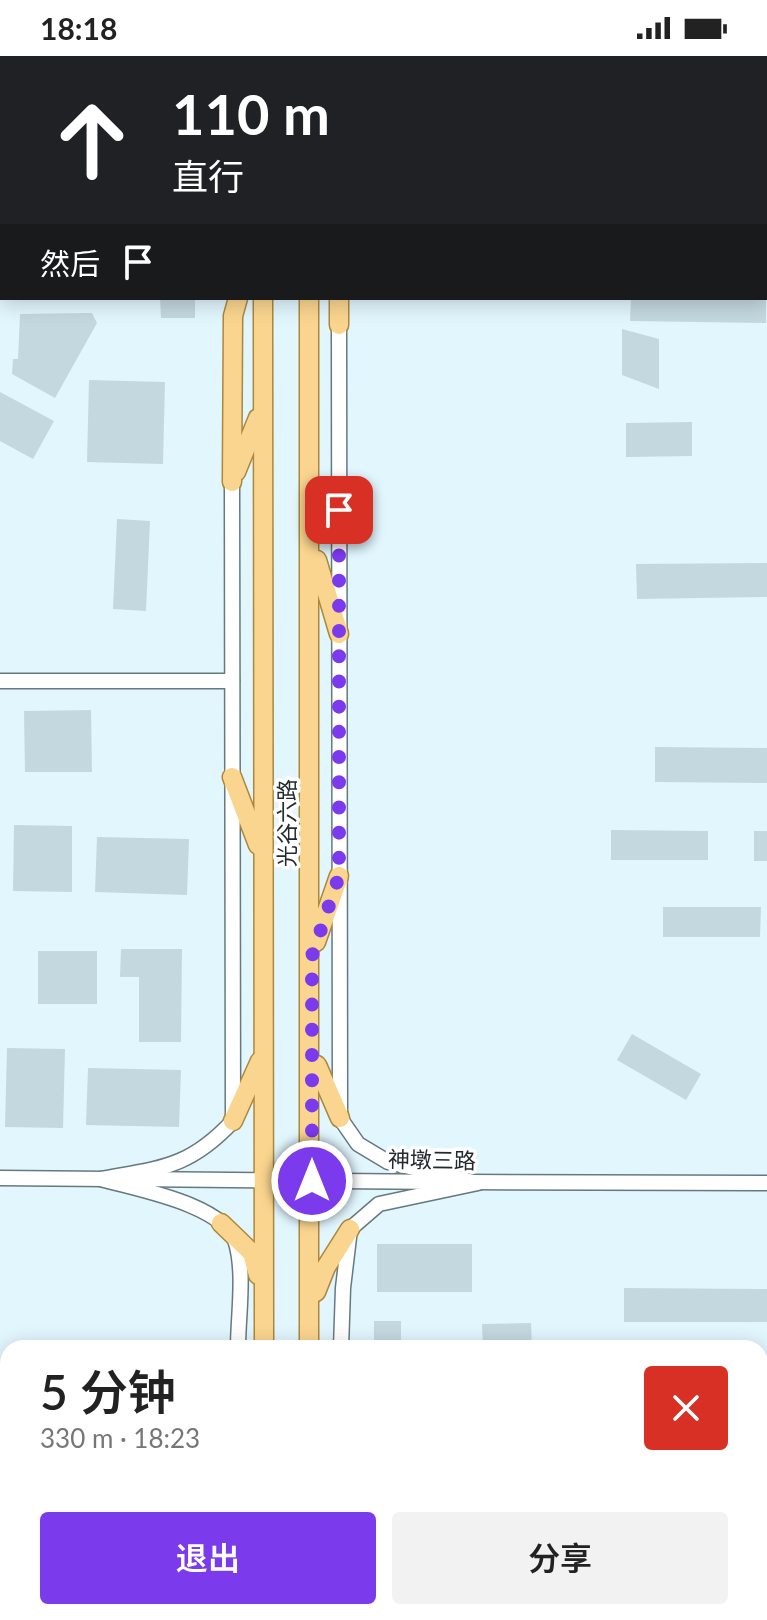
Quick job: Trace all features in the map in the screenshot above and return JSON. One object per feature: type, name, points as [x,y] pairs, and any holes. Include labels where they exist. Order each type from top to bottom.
[{"type":"main road","points":[[232,482],[233,316],[237,300]]},
{"type":"main road","name":"光谷六路","points":[[263,300],[264,1340]]},
{"type":"main road","name":"光谷六路","points":[[309,300],[312,956],[310,1340]]},
{"type":"main road","points":[[311,323],[317,300]]},
{"type":"main road","points":[[339,300],[339,325]]},
{"type":"main road","points":[[232,482],[262,408]]},
{"type":"main road","points":[[311,540],[339,634]]},
{"type":"main road","points":[[232,777],[263,859]]},
{"type":"main road","points":[[312,956],[339,876]]},
{"type":"main road","points":[[233,1121],[264,1051]]},
{"type":"main road","points":[[312,1052],[340,1118]]},
{"type":"main road","points":[[221,1223],[252,1253],[264,1298]]},
{"type":"main road","points":[[312,1302],[326,1267],[350,1229]]},
{"type":"street","points":[[339,325],[340,1118],[358,1144],[388,1162],[478,1183]]},
{"type":"street","points":[[101,1179],[180,1164],[211,1144],[233,1121],[232,482]]},
{"type":"street","points":[[0,681],[232,681]]},
{"type":"street","name":"神墩三路","points":[[0,1178],[767,1183]]},
{"type":"street","points":[[101,1179],[189,1204],[221,1223],[235,1242],[238,1340]]},
{"type":"street","points":[[341,1340],[350,1229],[379,1204],[478,1183]]},
{"type":"building","points":[[160,300],[195,300],[195,318],[161,318]]},
{"type":"building","points":[[631,300],[766,300],[766,323],[630,321]]},
{"type":"building","points":[[92,313],[97,323],[55,398],[12,374],[13,359],[18,359],[20,314]]},
{"type":"building","points":[[622,329],[659,339],[659,389],[622,375]]},
{"type":"building","points":[[89,380],[165,382],[163,464],[87,462]]},
{"type":"building","points":[[0,392],[54,421],[33,459],[0,441]]},
{"type":"building","points":[[692,422],[692,456],[626,457],[626,423]]},
{"type":"building","points":[[117,519],[150,521],[146,611],[113,609]]},
{"type":"building","points":[[767,563],[767,597],[637,599],[636,564]]},
{"type":"building","points":[[91,710],[92,772],[25,772],[24,711]]},
{"type":"building","points":[[655,747],[767,748],[767,783],[655,782]]},
{"type":"building","points":[[14,825],[72,826],[72,892],[13,891]]},
{"type":"building","points":[[611,830],[708,831],[708,860],[611,860]]},
{"type":"building","points":[[754,831],[767,831],[767,861],[754,861]]},
{"type":"building","points":[[97,837],[189,839],[187,895],[95,892]]},
{"type":"building","points":[[663,907],[761,907],[760,937],[663,937]]},
{"type":"building","points":[[121,949],[182,949],[181,1042],[139,1042],[139,977],[120,977]]},
{"type":"building","points":[[38,951],[97,951],[97,1004],[38,1004]]},
{"type":"building","points":[[632,1034],[701,1074],[686,1100],[617,1060]]},
{"type":"building","points":[[7,1048],[65,1049],[63,1128],[5,1127]]},
{"type":"building","points":[[88,1068],[181,1070],[179,1127],[86,1125]]},
{"type":"building","points":[[377,1244],[472,1244],[472,1292],[377,1292]]},
{"type":"building","points":[[624,1288],[767,1289],[767,1322],[624,1322]]},
{"type":"building","points":[[374,1321],[401,1321],[401,1340],[374,1340]]},
{"type":"building","points":[[531,1323],[532,1340],[483,1340],[482,1324]]},
{"type":"route","points":[[312,1181],[312,956],[339,876],[339,510]]}]
